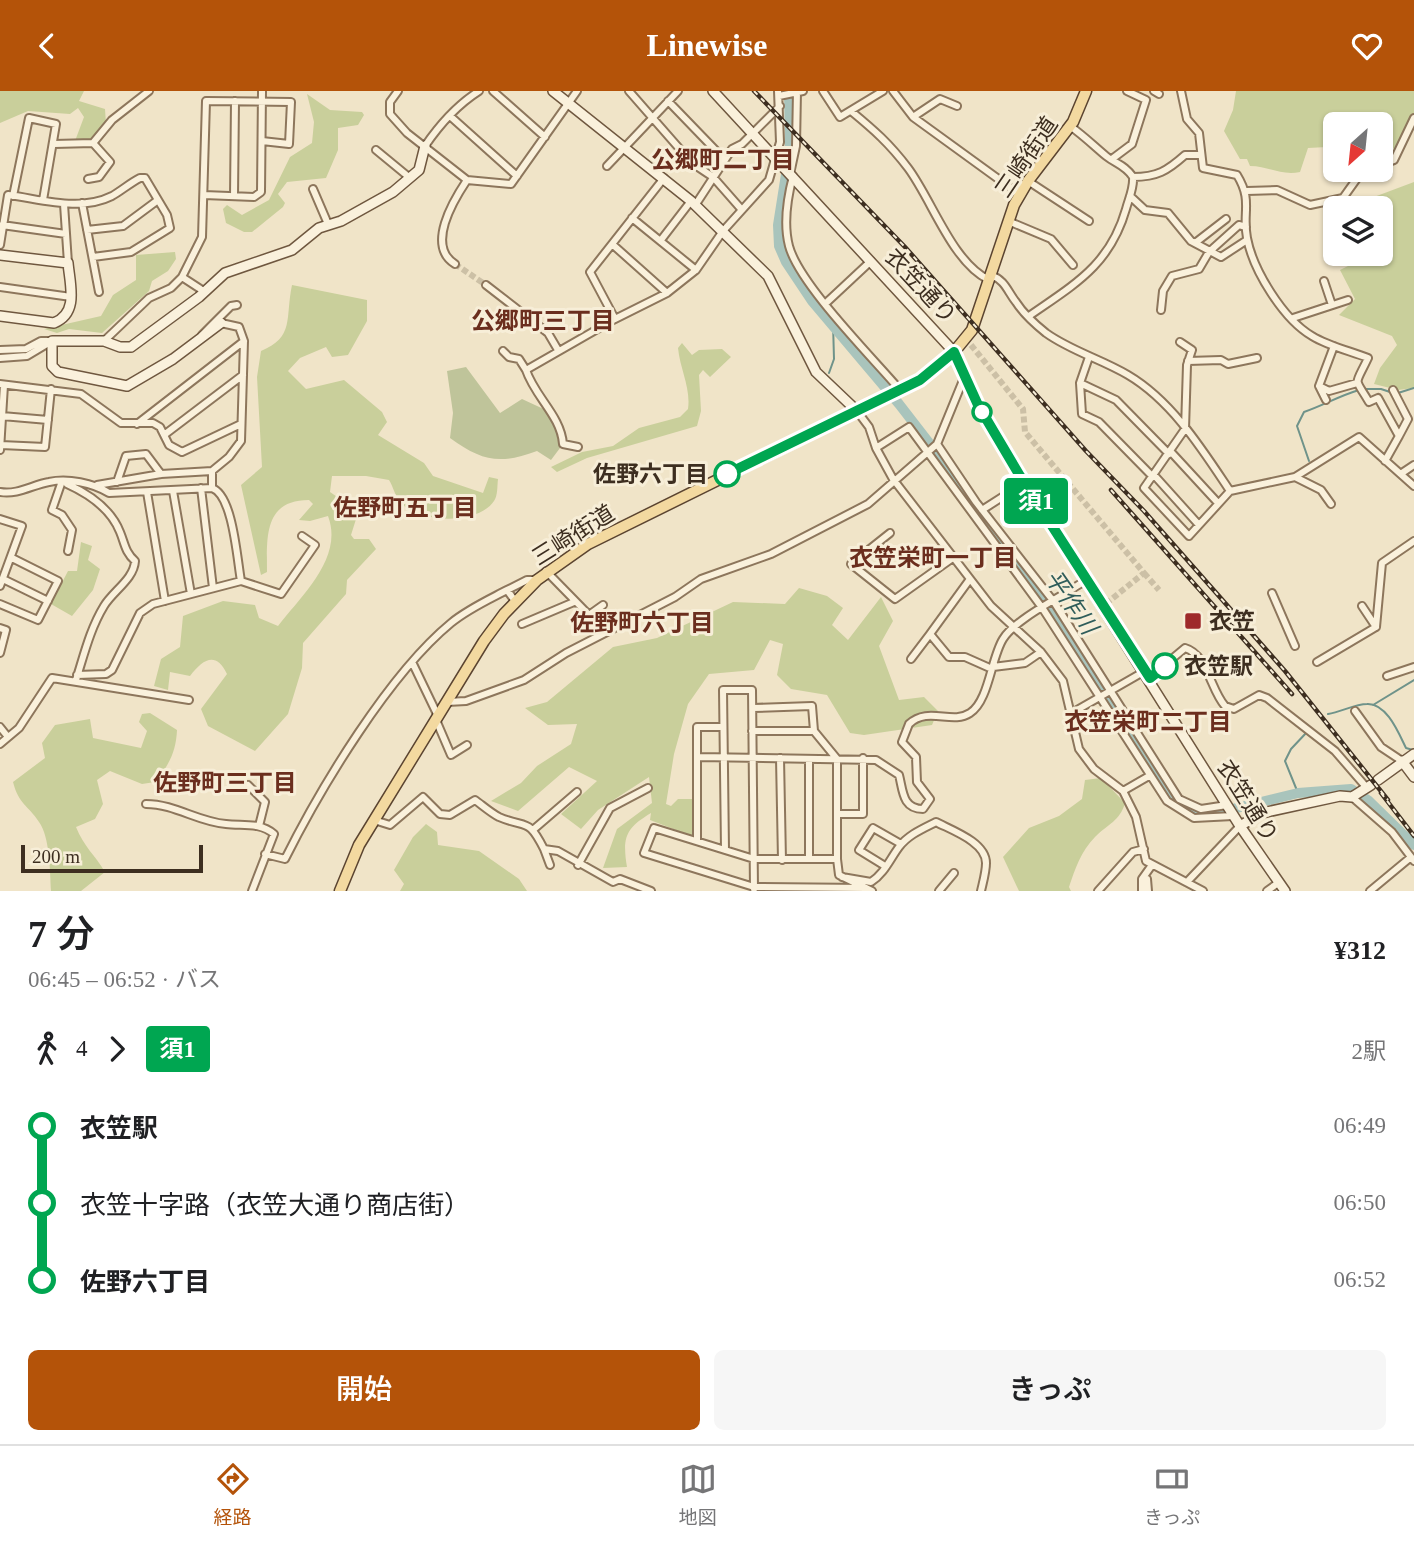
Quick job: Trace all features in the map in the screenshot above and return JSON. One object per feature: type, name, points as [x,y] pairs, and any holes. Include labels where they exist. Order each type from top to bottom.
[{"type":"main road","name":"三崎街道","points":[[343,888],[374,820],[484,642],[515,601],[546,571],[588,544],[900,391],[920,380],[954,352],[972,330],[1019,194],[1070,126],[1086,91]]},
{"type":"street","points":[[54,144],[93,143],[112,120],[149,91]]},
{"type":"street","points":[[204,195],[254,197],[261,192],[262,91]]},
{"type":"street","points":[[398,91],[390,103],[390,114],[425,146],[467,180],[511,184],[577,91]]},
{"type":"street","points":[[0,350],[26,349],[41,341],[104,341],[120,347],[131,347],[205,292],[225,273],[292,250],[328,224],[353,215],[410,178],[419,170],[425,146],[450,116],[479,91]]},
{"type":"street","points":[[493,91],[545,137]]},
{"type":"street","points":[[553,91],[694,202],[768,276],[816,372],[857,411],[869,427],[876,449],[893,479],[991,606],[1041,652],[1063,681],[1079,749],[1089,765],[1123,791],[1136,817],[1146,861],[1203,891]]},
{"type":"street","points":[[629,91],[692,163],[713,177],[742,209]]},
{"type":"street","points":[[607,166],[678,91]]},
{"type":"street","name":"衣笠通り","points":[[713,91],[954,352],[964,378],[1024,483],[1281,887]]},
{"type":"street","points":[[823,91],[840,117],[883,91]]},
{"type":"street","points":[[893,91],[913,117],[1019,194]]},
{"type":"street","points":[[1112,159],[1132,144],[1146,100],[1127,91]]},
{"type":"street","points":[[1181,91],[1185,99],[1187,119],[1199,133],[1203,168],[1237,175],[1247,191],[1247,240],[1257,273],[1293,318],[1312,336],[1368,358],[1356,383],[1358,391],[1369,402],[1378,398],[1399,436]]},
{"type":"street","points":[[527,370],[558,350],[667,293],[696,270],[723,231],[769,180],[778,161],[780,94],[798,92],[796,146],[786,205],[789,246],[805,278],[900,391]]},
{"type":"street","points":[[913,117],[940,99],[957,106]]},
{"type":"street","points":[[104,341],[149,298],[171,288],[182,277],[202,237],[206,101],[291,101],[289,143],[262,141]]},
{"type":"street","points":[[234,196],[235,101]]},
{"type":"street","points":[[668,101],[724,159]]},
{"type":"street","points":[[661,240],[694,202],[724,159],[780,106]]},
{"type":"street","points":[[851,111],[877,130],[909,169],[954,245],[977,271],[1005,284],[1016,303],[1058,341],[1138,382],[1162,402],[1230,491]]},
{"type":"street","points":[[450,116],[517,176]]},
{"type":"street","points":[[13,196],[29,118],[56,124],[43,200]]},
{"type":"street","points":[[1393,160],[1414,118]]},
{"type":"street","points":[[1029,316],[1101,262],[1120,231],[1134,186],[1133,177],[1127,167],[1112,159],[1070,126]]},
{"type":"street","points":[[88,179],[99,177],[110,162],[93,143]]},
{"type":"street","points":[[376,150],[410,178]]},
{"type":"street","points":[[1133,177],[1153,177],[1167,172],[1185,155],[1200,155]]},
{"type":"street","points":[[0,245],[8,195],[64,204],[82,203],[113,195],[142,177],[159,200],[170,227],[131,252],[93,257]]},
{"type":"street","points":[[615,319],[590,272],[664,177]]},
{"type":"street","points":[[455,264],[447,259],[441,243],[447,215],[467,180]]},
{"type":"street","points":[[1028,181],[1089,222]]},
{"type":"street","points":[[1247,191],[1277,190],[1310,205],[1343,198],[1354,182]]},
{"type":"street","points":[[313,189],[328,224]]},
{"type":"street","points":[[1130,196],[1145,209],[1168,213],[1195,243],[1222,257],[1247,240]]},
{"type":"street","points":[[87,230],[123,226],[159,200]]},
{"type":"street","points":[[82,203],[99,292]]},
{"type":"street","points":[[0,316],[54,323],[67,314],[71,297],[64,204]]},
{"type":"street","points":[[632,218],[696,270]]},
{"type":"street","points":[[1195,243],[1226,219]]},
{"type":"street","points":[[1008,221],[1051,239],[1073,265]]},
{"type":"street","points":[[2,225],[66,234]]},
{"type":"street","points":[[1161,310],[1163,291],[1172,276],[1199,269],[1209,252],[1238,226],[1246,227]]},
{"type":"street","points":[[612,244],[667,293]]},
{"type":"street","points":[[0,255],[68,264]]},
{"type":"street","points":[[826,303],[871,261]]},
{"type":"street","points":[[182,277],[205,292]]},
{"type":"street","points":[[1324,281],[1332,305]]},
{"type":"street","points":[[486,285],[548,333],[558,350]]},
{"type":"street","points":[[0,287],[71,297]]},
{"type":"street","points":[[1293,318],[1348,300]]},
{"type":"street","points":[[201,338],[204,330],[237,305]]},
{"type":"street","points":[[0,492],[10,494],[50,481],[97,485],[161,474],[212,471],[241,441],[244,341],[239,327],[221,323],[163,365],[121,388],[54,370],[52,341]]},
{"type":"street","points":[[0,358],[27,356],[52,341]]},
{"type":"street","points":[[138,424],[244,341]]},
{"type":"street","points":[[1180,342],[1192,350],[1188,361],[1185,429],[1144,488],[1189,536],[1230,491],[1295,477],[1359,437],[1414,486]]},
{"type":"street","points":[[1326,400],[1319,386],[1334,346]]},
{"type":"street","points":[[503,351],[509,357],[519,359],[527,370],[540,399],[562,431],[563,444],[578,447]]},
{"type":"street","points":[[1090,357],[1080,383],[1082,414],[1099,422],[1199,525]]},
{"type":"street","points":[[1188,361],[1220,360],[1228,364],[1256,358]]},
{"type":"street","points":[[164,435],[243,375]]},
{"type":"street","points":[[447,702],[466,701],[524,680],[566,653],[674,597],[701,579],[800,540],[867,503],[937,445],[964,378]]},
{"type":"street","points":[[1080,383],[1116,400],[1219,503]]},
{"type":"street","points":[[1319,386],[1329,390],[1356,383]]},
{"type":"street","points":[[0,450],[2,385],[81,394],[121,423],[153,423],[169,445],[182,452],[241,424]]},
{"type":"street","points":[[1,445],[45,447],[51,389]]},
{"type":"street","points":[[1385,461],[1408,419],[1393,390]]},
{"type":"street","points":[[2,416],[48,419]]},
{"type":"street","points":[[876,449],[909,427],[1043,609],[1167,801],[1184,814],[1205,820],[1233,815]]},
{"type":"street","points":[[937,445],[982,510],[1053,602],[1179,799],[1201,809],[1227,805]]},
{"type":"street","points":[[117,482],[126,456],[146,454],[161,474]]},
{"type":"street","points":[[1402,473],[1414,465]]},
{"type":"street","points":[[212,471],[212,488]]},
{"type":"street","points":[[1295,477],[1321,490],[1331,504]]},
{"type":"street","points":[[62,481],[52,510],[62,515],[72,530],[68,551]]},
{"type":"street","points":[[62,481],[88,493],[115,521],[125,552],[135,561],[135,570],[106,603],[92,628],[77,678]]},
{"type":"street","points":[[982,510],[1024,483]]},
{"type":"street","points":[[97,485],[109,493],[212,488],[224,495],[241,582]]},
{"type":"street","points":[[201,488],[214,589]]},
{"type":"street","points":[[173,491],[191,594]]},
{"type":"street","points":[[147,492],[165,601]]},
{"type":"street","points":[[0,519],[22,526],[1,582],[48,601]]},
{"type":"street","points":[[890,533],[851,564],[895,599],[954,557]]},
{"type":"street","points":[[0,744],[19,727],[46,683],[52,678],[77,678],[106,674],[112,670],[140,613],[165,601],[241,582],[281,594],[315,545],[302,536]]},
{"type":"street","points":[[1376,627],[1382,563],[1414,541]]},
{"type":"street","points":[[0,604],[38,620],[58,581],[12,558]]},
{"type":"street","points":[[0,563],[8,567]]},
{"type":"street","points":[[546,571],[589,615],[603,605]]},
{"type":"street","points":[[911,659],[970,579]]},
{"type":"street","points":[[265,854],[285,859],[303,823],[366,723],[413,664],[450,624],[506,590],[527,580],[537,580]]},
{"type":"street","points":[[698,757],[876,760],[899,775],[904,799],[917,809],[923,809],[930,799],[929,794],[917,782],[918,763],[916,757],[905,748],[902,735],[915,718],[970,713],[979,703],[1003,639],[1014,628],[1086,580]]},
{"type":"street","points":[[506,590],[515,601]]},
{"type":"street","points":[[1272,593],[1294,646]]},
{"type":"street","points":[[522,624],[574,602]]},
{"type":"street","points":[[1362,606],[1376,627]]},
{"type":"street","points":[[1317,662],[1376,627]]},
{"type":"street","points":[[0,628],[6,631],[0,653]]},
{"type":"street","points":[[930,634],[937,639],[949,657],[965,657],[993,668],[1025,663],[1041,652]]},
{"type":"street","points":[[1070,714],[1147,675],[1185,648],[1190,649],[1200,660],[1225,706],[1234,709],[1259,695],[1267,698],[1335,751],[1413,859],[1370,891]]},
{"type":"street","points":[[413,664],[451,755],[467,745]]},
{"type":"street","points":[[1387,676],[1414,667]]},
{"type":"street","points":[[77,678],[83,684],[189,699]]},
{"type":"street","points":[[725,851],[723,690],[752,690],[754,889]]},
{"type":"street","points":[[753,708],[812,706],[814,731],[837,759],[837,859],[842,877]]},
{"type":"street","points":[[1355,711],[1381,747],[1402,761],[1414,777]]},
{"type":"street","points":[[0,727],[8,737]]},
{"type":"street","points":[[697,841],[697,727],[723,727]]},
{"type":"street","points":[[752,731],[814,731]]},
{"type":"street","points":[[1187,882],[1240,826],[1262,813],[1364,790],[1414,754]]},
{"type":"street","points":[[780,758],[782,860]]},
{"type":"street","points":[[837,814],[863,814],[863,758]]},
{"type":"street","points":[[809,759],[809,859]]},
{"type":"street","points":[[1123,791],[1149,776]]},
{"type":"street","points":[[248,785],[265,802],[258,825]]},
{"type":"street","points":[[578,865],[610,808],[648,788]]},
{"type":"street","points":[[534,829],[577,792]]},
{"type":"street","points":[[374,820],[390,825],[423,797],[440,814],[450,815],[475,800],[499,817],[519,821],[534,829],[550,865]]},
{"type":"street","points":[[146,804],[162,804],[224,824],[258,825],[274,834],[252,891]]},
{"type":"street","points":[[842,877],[871,882],[901,844],[936,822],[966,837],[986,861],[981,891]]},
{"type":"street","points":[[837,859],[754,859],[654,828],[644,853],[754,889],[869,889]]},
{"type":"street","points":[[886,866],[859,850],[873,828],[901,844]]},
{"type":"street","points":[[544,849],[558,851],[578,865],[613,882],[620,879],[651,891]]},
{"type":"street","points":[[1098,891],[1133,852],[1144,849]]},
{"type":"street","points":[[1142,891],[1142,879],[1154,866]]},
{"type":"street","points":[[1148,891],[1147,878],[1154,866]]},
{"type":"street","points":[[939,891],[954,873]]},
{"type":"street","points":[[842,877],[869,889]]},
{"type":"street","points":[[1267,891],[1281,887]]},
{"type":"green space","points":[[0,91],[84,91],[79,101],[105,109],[106,124],[92,141],[75,141],[84,117],[78,108],[70,114],[28,111],[0,123]]},
{"type":"green space","points":[[1236,91],[1414,91],[1414,116],[1407,126],[1402,143],[1393,149],[1393,112],[1323,112],[1323,147],[1308,148],[1300,172],[1287,173],[1250,166],[1247,159],[1240,159],[1224,131],[1233,110]]},
{"type":"green space","points":[[307,94],[330,110],[362,112],[364,115],[358,125],[338,128],[338,150],[326,178],[287,182],[278,194],[285,203],[283,207],[252,232],[244,232],[226,223],[223,209],[227,205],[242,215],[269,200],[290,157],[312,143],[314,122]]},
{"type":"green space","points":[[1414,182],[1414,388],[1398,390],[1374,384],[1380,368],[1397,345],[1392,336],[1339,315],[1355,299],[1340,270],[1348,266],[1393,266],[1393,196],[1377,196]]},
{"type":"green space","points":[[175,252],[176,259],[168,271],[152,281],[149,291],[102,333],[69,329],[57,333],[44,329],[101,316],[113,295],[136,280],[136,255]]},
{"type":"green space","points":[[292,285],[367,300],[367,321],[348,355],[332,357],[326,347],[300,358],[288,371],[306,389],[344,380],[382,412],[387,422],[378,435],[424,463],[433,476],[483,493],[489,477],[498,479],[494,501],[486,509],[463,518],[449,519],[422,515],[411,510],[398,499],[389,480],[366,476],[332,476],[330,492],[346,503],[357,516],[351,535],[354,539],[369,539],[376,549],[347,580],[346,594],[303,643],[302,668],[288,714],[255,751],[208,726],[201,709],[227,674],[218,662],[205,662],[190,676],[170,672],[168,690],[154,686],[161,659],[180,647],[183,616],[223,601],[255,605],[259,618],[278,626],[318,575],[330,547],[328,516],[310,521],[299,520],[313,504],[309,500],[294,502],[275,514],[268,535],[267,572],[261,575],[241,485],[262,467],[257,377],[261,351],[284,333]]},
{"type":"green space","points":[[682,343],[692,355],[699,350],[722,349],[731,357],[710,377],[703,370],[699,375],[701,411],[697,426],[587,458],[557,472],[551,467],[582,452],[613,446],[639,428],[680,417],[688,409],[689,401],[678,348]]},
{"type":"green space","points":[[466,367],[500,413],[522,399],[550,412],[563,444],[551,460],[537,451],[512,458],[491,458],[472,452],[450,438],[453,413],[447,371]]},
{"type":"green space","points":[[81,542],[92,546],[88,560],[100,569],[93,590],[72,616],[51,604],[68,571],[77,571]]},
{"type":"green space","points":[[799,588],[827,596],[843,608],[832,625],[848,640],[881,597],[893,621],[879,646],[899,700],[924,697],[938,711],[932,725],[864,735],[850,733],[827,695],[791,689],[777,675],[783,644],[770,640],[754,670],[709,674],[688,704],[674,754],[666,804],[671,806],[678,799],[694,799],[694,837],[650,820],[651,813],[628,834],[625,848],[627,867],[603,868],[617,829],[652,803],[649,777],[598,810],[581,829],[561,814],[597,781],[569,767],[518,811],[491,801],[521,783],[537,766],[571,744],[577,724],[548,725],[525,708],[547,702],[613,647],[657,638],[733,602],[785,604]]},
{"type":"green space","points":[[150,713],[177,730],[168,764],[155,782],[142,784],[110,771],[97,780],[103,804],[95,819],[76,827],[105,872],[81,891],[51,891],[49,855],[43,828],[21,800],[13,782],[45,758],[42,743],[55,725],[90,719],[93,738],[141,748],[147,731],[139,722],[142,714]]},
{"type":"green space","points":[[1101,778],[1125,803],[1117,818],[1086,848],[1071,880],[1071,891],[1019,891],[1003,857],[1029,828],[1059,816],[1082,799],[1085,780]]},
{"type":"green space","points":[[426,824],[437,832],[438,845],[479,851],[519,879],[527,891],[400,891],[404,884],[394,870],[413,837]]},
{"type":"waterway","name":"平作川","points":[[789,91],[790,149],[778,225],[779,246],[786,262],[812,301],[899,404],[954,475],[1001,546],[1055,612],[1180,805],[1193,814],[1212,814],[1298,793],[1351,789],[1369,801],[1414,845]]},
{"type":"waterway","points":[[829,373],[834,359],[833,323]]},
{"type":"waterway","points":[[1398,393],[1414,388]]},
{"type":"waterway","points":[[1364,389],[1381,389],[1393,393]]},
{"type":"waterway","points":[[1309,461],[1297,426],[1304,412],[1359,390]]},
{"type":"waterway","points":[[1373,705],[1414,680]]},
{"type":"waterway","points":[[1328,714],[1362,704],[1374,705],[1381,708],[1391,720],[1406,748],[1413,750]]},
{"type":"waterway","points":[[1298,793],[1285,761],[1291,749],[1307,732]]},
{"type":"tunnel","points":[[455,264],[486,285]]},
{"type":"tunnel","points":[[971,345],[1023,409],[1025,432],[1144,573],[1108,602]]},
{"type":"tunnel","points":[[1144,573],[1159,590]]},
{"type":"railway","points":[[754,91],[905,247],[1086,451],[1144,511],[1285,671],[1388,800]]},
{"type":"railway","points":[[1111,490],[1292,694]]},
{"type":"railway","points":[[1381,793],[1414,836]]},
{"type":"bus line","name":"須1","points":[[727,474],[920,380],[954,352],[978,405],[1020,476],[1150,678],[1165,666]]},
{"type":"place","name":"佐野六丁目","points":[[727,474]]},
{"type":"place","name":"衣笠","points":[[1193,621]]},
{"type":"place","name":"衣笠駅","points":[[1165,666]]},
{"type":"district","name":"公郷町二丁目","points":[[723,160]]},
{"type":"district","name":"公郷町三丁目","points":[[543,321]]},
{"type":"district","name":"佐野町五丁目","points":[[405,508]]},
{"type":"district","name":"衣笠栄町一丁目","points":[[933,558]]},
{"type":"district","name":"佐野町六丁目","points":[[642,623]]},
{"type":"district","name":"衣笠栄町二丁目","points":[[1148,722]]},
{"type":"district","name":"佐野町三丁目","points":[[225,783]]}]
